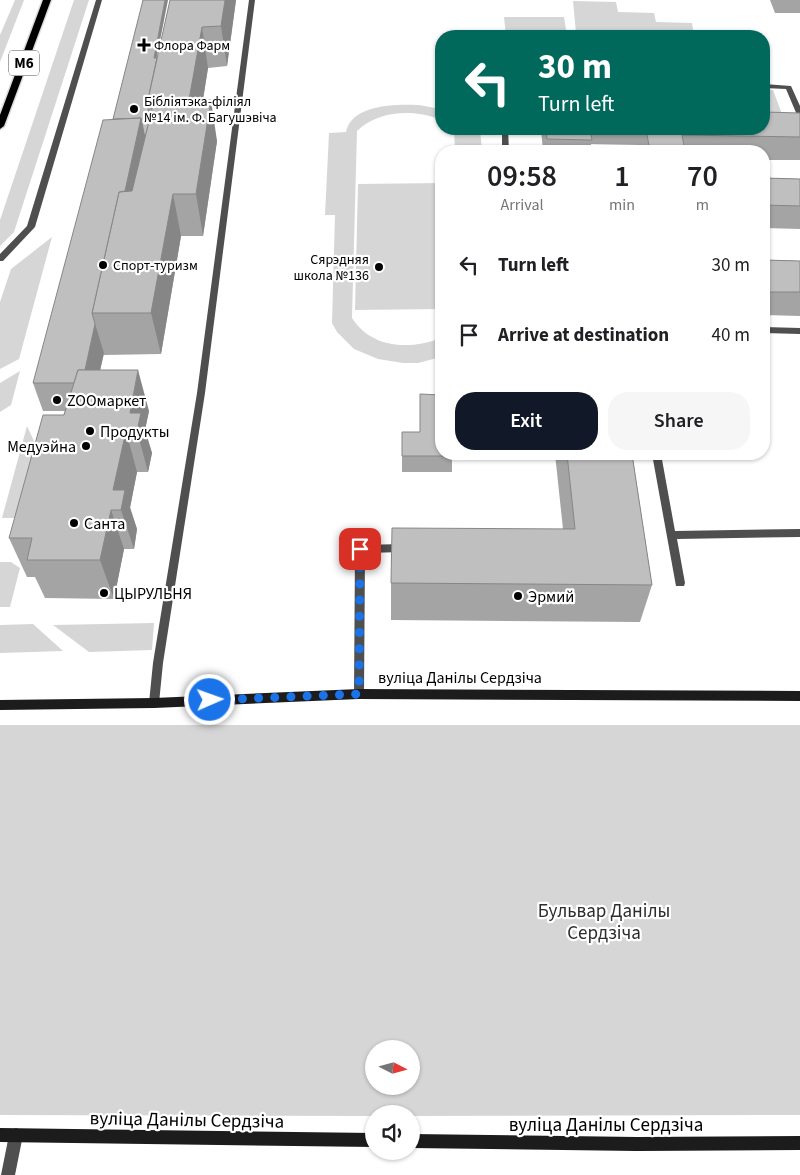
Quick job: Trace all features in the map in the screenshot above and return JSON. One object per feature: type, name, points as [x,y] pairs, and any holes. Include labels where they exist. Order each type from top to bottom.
[{"type":"main road","name":"М6","points":[[0,126],[47,0]]},
{"type":"street","name":"вуліца Данілы Сердзіча","points":[[0,705],[154,703],[359,694],[800,696]]},
{"type":"street","name":"вуліца Данілы Сердзіча","points":[[0,1135],[365,1140]]},
{"type":"street","name":"вуліца Данілы Сердзіча","points":[[420,1141],[637,1144],[800,1143]]},
{"type":"lane","points":[[0,259],[31,227],[99,0]]},
{"type":"lane","points":[[154,703],[158,663],[201,393],[252,0]]},
{"type":"lane","points":[[770,86],[789,86],[800,115]]},
{"type":"lane","points":[[770,330],[800,331]]},
{"type":"lane","points":[[657,460],[680,582]]},
{"type":"lane","points":[[671,535],[800,533]]},
{"type":"lane","points":[[359,694],[360,549],[407,548]]},
{"type":"lane","points":[[8,1175],[16,1135]]},
{"type":"green space","points":[[15,0],[24,0],[0,62],[0,35]]},
{"type":"green space","points":[[74,0],[89,0],[14,232],[0,246],[0,220]]},
{"type":"green space","points":[[573,1],[616,2],[618,12],[654,13],[656,22],[692,23],[693,30],[576,30]]},
{"type":"green space","points":[[504,17],[564,17],[566,30],[505,30]]},
{"type":"green space","points":[[770,90],[773,90],[782,114],[770,114]]},
{"type":"green space","points":[[399,105],[419,105],[435,108],[435,118],[409,113],[386,115],[366,124],[357,131],[352,318],[370,336],[392,344],[417,344],[435,340],[435,359],[418,363],[378,359],[354,349],[337,332],[332,323],[335,215],[325,215],[329,133],[346,132],[350,123],[366,111]]},
{"type":"green space","points":[[454,135],[481,135],[481,145],[455,145]]},
{"type":"green space","points":[[435,183],[435,309],[355,310],[358,184]]},
{"type":"green space","points":[[52,237],[19,359],[0,369],[0,302],[11,269]]},
{"type":"green space","points":[[20,371],[11,405],[0,412],[0,383]]},
{"type":"green space","points":[[27,426],[48,471],[34,518],[2,518]]},
{"type":"green space","points":[[0,562],[11,562],[20,568],[10,607],[0,607]]},
{"type":"green space","points":[[154,623],[152,650],[89,652],[53,625]]},
{"type":"green space","points":[[33,624],[63,651],[0,653],[0,625]]},
{"type":"green space","name":"Бульвар Данілы Сердзіча","points":[[0,725],[800,725],[800,1115],[420,1116],[420,1105],[365,1105],[365,1116],[0,1115]]},
{"type":"building","points":[[143,0],[165,0],[154,58],[157,58],[147,104],[150,119],[145,138],[141,118],[113,119]]},
{"type":"building","points":[[170,0],[225,0],[221,26],[202,27],[189,100],[211,100],[196,194],[173,194],[151,313],[92,313],[119,192],[132,191],[153,105],[147,104]]},
{"type":"building","points":[[770,112],[800,113],[800,137],[682,135],[770,135]]},
{"type":"building","points":[[141,118],[125,191],[119,192],[92,313],[95,324],[85,370],[78,370],[74,383],[33,383],[103,120]]},
{"type":"building","points":[[547,135],[591,135],[592,140],[547,139]]},
{"type":"building","points":[[647,135],[682,135],[684,145],[649,145]]},
{"type":"building","points":[[770,178],[800,179],[800,206],[770,205]]},
{"type":"building","points":[[770,260],[800,261],[800,292],[770,292]]},
{"type":"building","points":[[78,370],[138,370],[130,413],[141,413],[137,431],[126,431],[113,490],[125,490],[121,510],[111,510],[100,560],[27,560],[32,538],[9,538],[43,415],[64,415]]},
{"type":"building","points":[[420,394],[435,395],[435,456],[402,456],[402,432],[420,432]]},
{"type":"building","points":[[568,460],[633,460],[652,585],[391,583],[392,528],[575,529]]},
{"type":"place","name":"Флора Фарм","points":[[144,45]]},
{"type":"place","name":"Бібліятэка-філіял №14 ім. Ф. Багушэвіча","points":[[134,109]]},
{"type":"place","name":"Спорт-туризм","points":[[103,265]]},
{"type":"place","name":"Сярэдняя школа №136","points":[[379,267]]},
{"type":"place","name":"ZOOмаркет","points":[[57,400]]},
{"type":"place","name":"Продукты","points":[[90,431]]},
{"type":"place","name":"Медуэйна","points":[[86,446]]},
{"type":"place","name":"Санта","points":[[74,523]]},
{"type":"place","name":"ЦЫРУЛЬНЯ","points":[[104,593]]},
{"type":"place","name":"Эрмий","points":[[518,596]]},
{"type":"route","points":[[210,700],[359,694],[360,549]]}]
